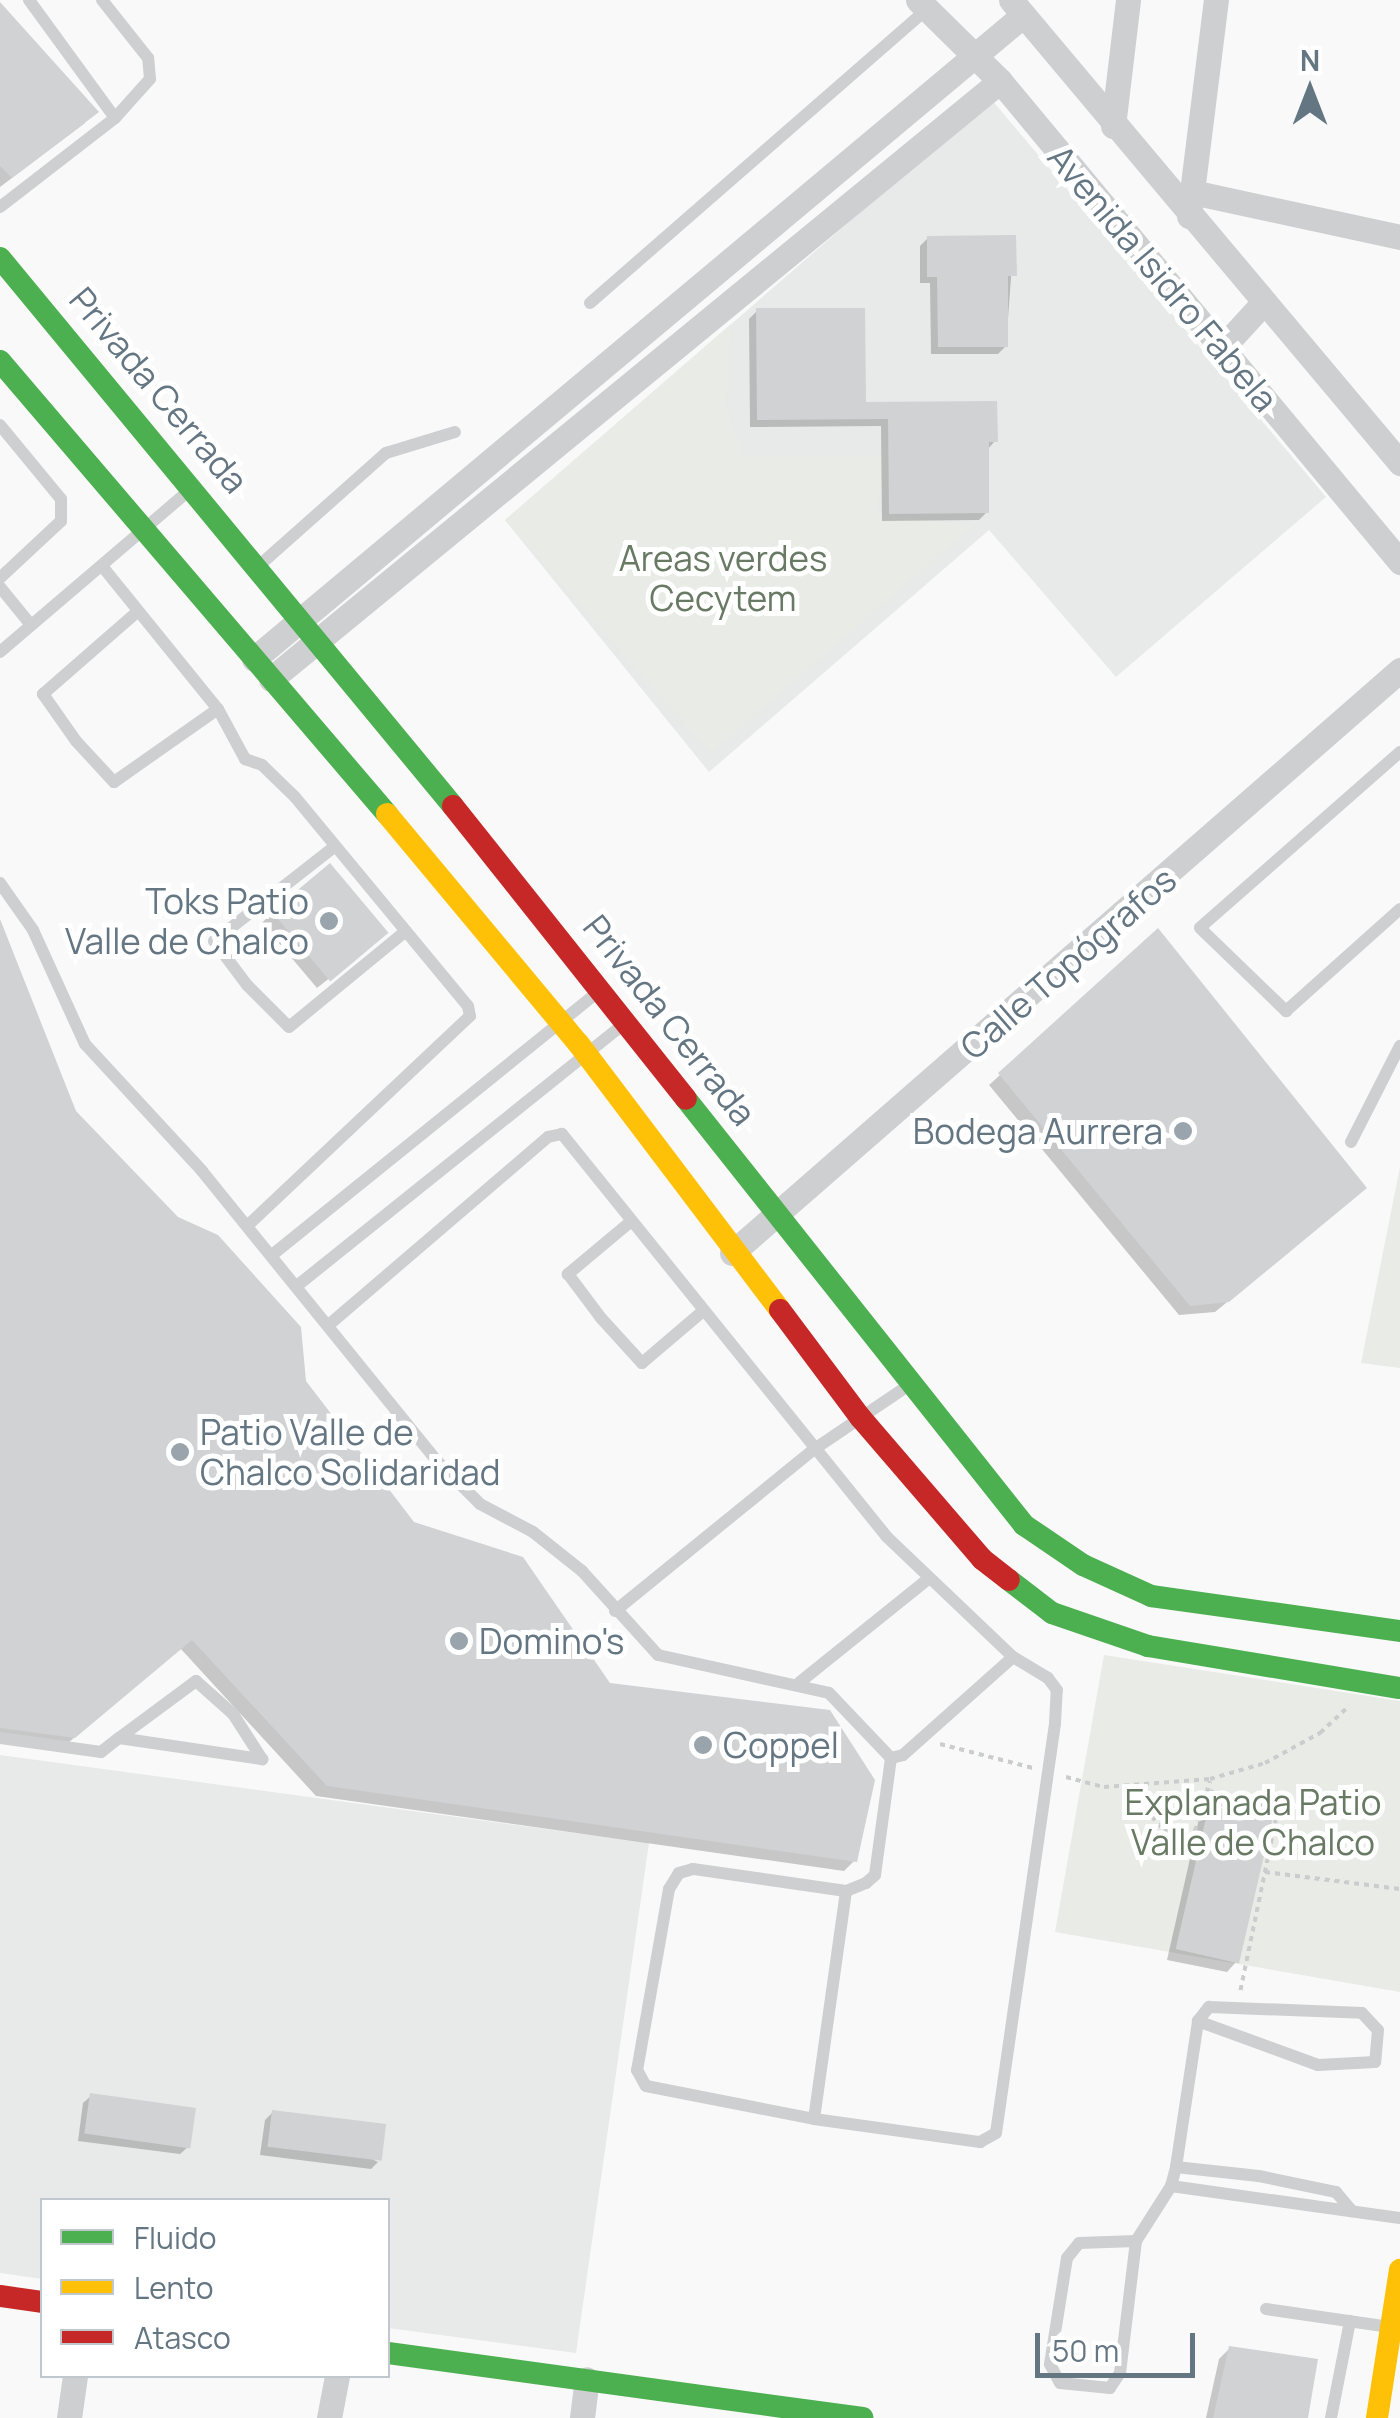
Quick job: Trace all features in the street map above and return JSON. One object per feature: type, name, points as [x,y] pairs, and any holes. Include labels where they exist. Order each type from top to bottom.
[{"type":"street","points":[[1113,126],[1128,0]]},
{"type":"street","points":[[1216,0],[1190,204],[1400,236]]},
{"type":"street","name":"Avenida Isidro Fabela","points":[[922,4],[1000,81],[1400,562]]},
{"type":"street","points":[[263,669],[657,324],[976,56],[1016,8]]},
{"type":"street","name":"Avenida Isidro Fabela","points":[[1016,8],[1113,126],[1190,204],[1264,302],[1400,463]]},
{"type":"street","points":[[312,628],[677,348],[1000,81]]},
{"type":"street","name":"Privada Cerrada","points":[[0,258],[196,485],[603,988],[989,1489],[1024,1525],[1082,1564],[1151,1596],[1400,1631]]},
{"type":"street","points":[[1221,349],[1264,302]]},
{"type":"street","points":[[657,324],[677,348]]},
{"type":"street","points":[[0,361],[145,524],[584,1051],[732,1253],[860,1417],[982,1558],[1052,1614],[1148,1646],[1400,1688]]},
{"type":"street","name":"Calle Topógrafos","points":[[732,1253],[778,1218],[1400,670]]},
{"type":"street","points":[[1377,2418],[1400,2270]]},
{"type":"street","points":[[0,2296],[40,2302]]},
{"type":"street","points":[[390,2352],[850,2417]]},
{"type":"street","points":[[69,2418],[75,2378]]},
{"type":"street","points":[[329,2418],[336,2378]]},
{"type":"street","points":[[582,2418],[588,2379]]},
{"type":"lane","points":[[29,0],[115,118]]},
{"type":"lane","points":[[0,207],[115,118],[150,78],[148,58],[102,0]]},
{"type":"lane","points":[[590,303],[922,4]]},
{"type":"lane","points":[[0,425],[61,499],[61,520],[0,578]]},
{"type":"lane","points":[[260,564],[386,453],[455,432]]},
{"type":"lane","points":[[0,652],[102,566],[145,524],[196,485]]},
{"type":"lane","points":[[102,566],[218,709],[245,759],[273,775],[406,931],[470,1016],[248,1226]]},
{"type":"lane","points":[[0,587],[31,625]]},
{"type":"lane","points":[[137,612],[43,694],[76,741],[114,782],[218,709]]},
{"type":"lane","points":[[1400,752],[1200,928],[1286,1011],[1400,909]]},
{"type":"lane","points":[[334,846],[214,942],[247,985],[290,1027],[406,931]]},
{"type":"lane","points":[[0,883],[34,930],[85,1044],[298,1284],[436,1460],[480,1504],[533,1532],[582,1572],[658,1655],[725,1673],[800,1682],[828,1693],[890,1758]]},
{"type":"lane","points":[[272,1255],[558,1020],[603,988]]},
{"type":"lane","points":[[298,1284],[584,1051],[628,1022]]},
{"type":"lane","points":[[1351,1142],[1400,1046]]},
{"type":"lane","points":[[332,1324],[548,1136],[562,1134],[813,1450],[928,1579],[1014,1657],[1057,1690],[996,2133],[980,2142],[814,2119],[646,2086],[637,2070],[669,1889],[679,1873],[693,1869],[846,1891],[875,1875],[890,1758]]},
{"type":"lane","points":[[630,1223],[568,1274],[601,1318],[642,1363],[702,1311]]},
{"type":"lane","points":[[615,1611],[813,1450],[911,1384]]},
{"type":"lane","points":[[800,1682],[928,1579]]},
{"type":"lane","points":[[890,1758],[920,1739],[1014,1657]]},
{"type":"lane","points":[[0,1738],[101,1752],[119,1738],[196,1680],[233,1714],[262,1759],[144,1745],[119,1738]]},
{"type":"lane","points":[[814,2119],[846,1891]]},
{"type":"lane","points":[[1136,2240],[1079,2244],[1067,2258],[1050,2364],[1060,2383],[1110,2388],[1120,2373],[1136,2240],[1171,2186],[1198,2021],[1208,2007],[1362,2013],[1378,2030],[1375,2062],[1318,2065],[1198,2021]]},
{"type":"lane","points":[[1176,2167],[1259,2176],[1336,2192],[1352,2211]]},
{"type":"lane","points":[[1258,2198],[1259,2176]]},
{"type":"lane","points":[[1171,2186],[1400,2218]]},
{"type":"lane","points":[[1266,2310],[1392,2327]]},
{"type":"lane","points":[[1330,2418],[1350,2321]]},
{"type":"path","points":[[920,1739],[1045,1772],[1124,1787],[1210,1779],[1265,1763],[1320,1733],[1366,1682]]},
{"type":"path","points":[[1124,1787],[1164,1830],[1185,1837],[1195,1831],[1210,1779]]},
{"type":"path","points":[[1209,1791],[1278,1808],[1236,2007]]},
{"type":"path","points":[[1266,1872],[1400,1889]]},
{"type":"shaded area","points":[[991,99],[1326,497],[1116,677],[989,530],[709,772],[505,520]]},
{"type":"shaded area","points":[[0,1755],[649,1843],[576,2353],[390,2328],[390,2198],[40,2198],[40,2279],[0,2273]]},
{"type":"green space","name":"Areas verdes Cecytem","points":[[731,324],[726,407],[743,455],[886,457],[877,513],[973,526],[711,753],[505,520]]},
{"type":"green space","points":[[1400,1167],[1400,1368],[1361,1363]]},
{"type":"green space","name":"Explanada Patio Valle de Chalco","points":[[1104,1655],[1400,1701],[1400,1992],[1055,1932]]},
{"type":"building","points":[[0,2],[99,112],[12,178],[0,166]]},
{"type":"building","points":[[1016,235],[1017,276],[1008,276],[1008,347],[938,347],[937,277],[927,277],[927,236]]},
{"type":"building","points":[[756,308],[865,308],[866,402],[997,401],[998,442],[989,442],[989,513],[889,514],[888,419],[757,420]]},
{"type":"building","name":"Toks Patio Valle de Chalco","points":[[330,863],[388,933],[330,982],[272,912]]},
{"type":"building","name":"Patio Valle de Chalco Solidaridad","points":[[0,919],[76,1111],[178,1217],[218,1235],[301,1327],[306,1381],[414,1522],[523,1557],[610,1683],[830,1710],[875,1780],[857,1862],[327,1786],[192,1640],[75,1738],[0,1728]]},
{"type":"building","name":"Bodega Aurrera","points":[[1158,928],[1367,1188],[1229,1302],[1190,1306],[998,1073]]},
{"type":"building","points":[[1211,1796],[1274,1811],[1239,1964],[1176,1949]]},
{"type":"building","points":[[90,2093],[196,2108],[190,2148],[84,2134]]},
{"type":"building","points":[[272,2110],[386,2124],[382,2161],[267,2147]]},
{"type":"building","points":[[1229,2346],[1318,2359],[1308,2418],[1213,2418]]},
{"type":"traffic: fast","points":[[0,258],[453,806]]},
{"type":"traffic: fast","points":[[0,361],[387,814]]},
{"type":"traffic: fast","points":[[686,1099],[1024,1525],[1083,1565],[1151,1596],[1400,1631]]},
{"type":"traffic: fast","points":[[1009,1580],[1052,1613],[1148,1646],[1400,1688]]},
{"type":"traffic: fast","points":[[390,2353],[863,2418]]},
{"type":"traffic: slow","points":[[387,814],[578,1043],[780,1310]]},
{"type":"traffic: slow","points":[[1377,2418],[1400,2270]]},
{"type":"traffic: jam","points":[[453,806],[686,1099]]},
{"type":"traffic: jam","points":[[780,1310],[860,1417],[982,1559],[1009,1580]]},
{"type":"traffic: jam","points":[[0,2296],[40,2302]]},
{"type":"place","name":"Toks Patio Valle de Chalco","points":[[329,921]]},
{"type":"place","name":"Bodega Aurrera","points":[[1183,1131]]},
{"type":"place","name":"Patio Valle de Chalco Solidaridad","points":[[180,1452]]},
{"type":"place","name":"Domino's","points":[[459,1641]]},
{"type":"place","name":"Coppel","points":[[703,1745]]}]
